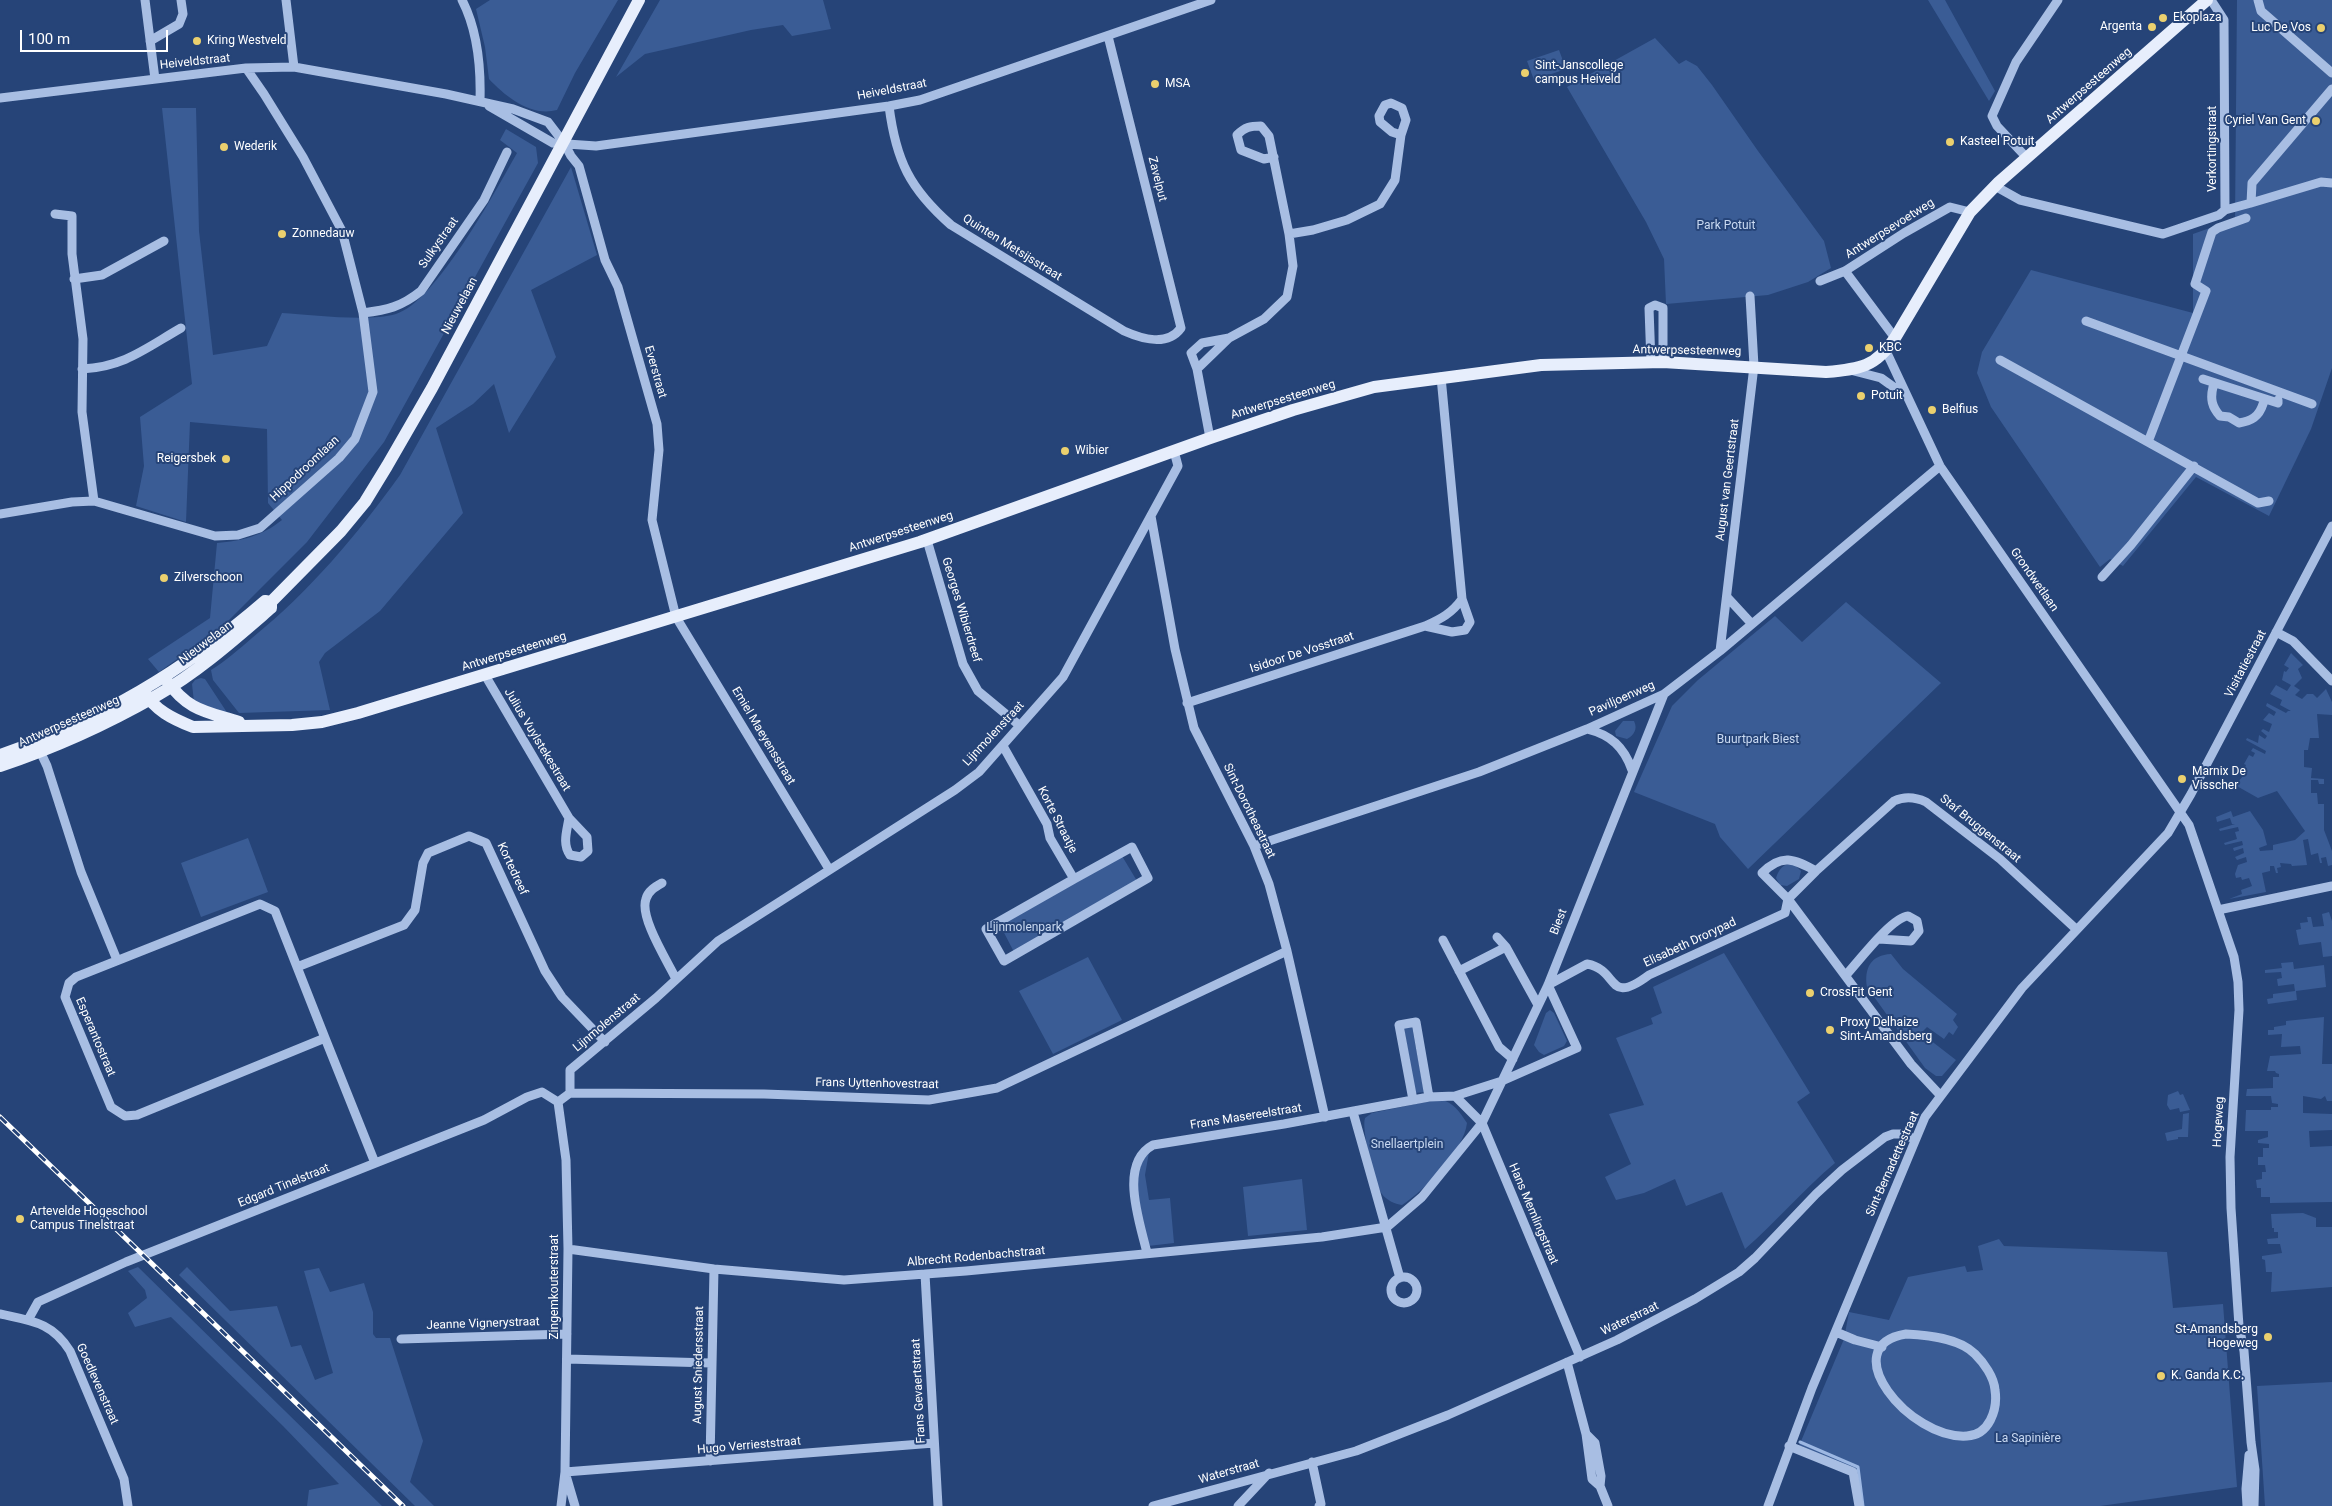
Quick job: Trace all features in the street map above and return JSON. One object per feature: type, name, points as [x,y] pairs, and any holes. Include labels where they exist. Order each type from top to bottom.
[{"type":"main road","name":"Nieuwelaan","points":[[146,695],[168,682],[265,601],[271,602],[341,531],[365,502],[432,388],[639,0]]},
{"type":"main road","name":"Antwerpsesteenweg","points":[[0,766],[38,747],[112,719],[146,695],[174,719],[193,726],[322,722],[485,675],[927,540],[1210,438],[1293,410],[1374,387],[1540,365],[1657,362],[1754,366],[1826,372],[1850,370],[1876,361],[1895,338],[1970,212],[2027,158],[2207,0]]},
{"type":"main road","name":"Antwerpsesteenweg","points":[[168,682],[177,694],[193,708],[246,724]]},
{"type":"main road","name":"Antwerpsesteenweg","points":[[0,755],[38,747]]},
{"type":"street","points":[[144,0],[155,79]]},
{"type":"street","points":[[150,41],[179,24],[183,14],[181,0]]},
{"type":"street","points":[[286,0],[294,67]]},
{"type":"street","points":[[462,0],[470,15],[476,41],[480,101]]},
{"type":"street","points":[[2027,158],[1996,126],[1992,116],[2016,62],[2058,0]]},
{"type":"street","name":"Verkortingstraat","points":[[1996,186],[2020,200],[2163,234],[2218,215],[2225,210],[2224,20],[2211,0]]},
{"type":"street","points":[[2258,0],[2261,11],[2332,73]]},
{"type":"street","name":"Heiveldstraat","points":[[480,101],[553,143],[564,142],[609,146],[920,100],[1207,1]]},
{"type":"street","name":"Zavelput","points":[[1108,36],[1181,328]]},
{"type":"street","name":"Heiveldstraat","points":[[0,98],[246,68],[294,67],[480,101],[513,109],[548,122],[564,142]]},
{"type":"street","name":"Hippodroomlaan","points":[[0,514],[72,502],[94,501],[215,536],[238,535],[260,528],[339,458],[355,439],[373,392],[362,313],[342,231],[302,158],[246,68]]},
{"type":"street","points":[[2251,203],[2252,183],[2332,89]]},
{"type":"street","name":"Quinten Metsijsstraat","points":[[889,106],[892,131],[898,155],[914,185],[927,204],[951,226],[1124,331],[1140,338],[1156,341],[1178,332],[1181,328]]},
{"type":"street","points":[[1197,369],[1229,338],[1264,319],[1287,297],[1293,266],[1289,234],[1274,157],[1269,136],[1261,126],[1244,128],[1237,135],[1241,150],[1264,159],[1274,157]]},
{"type":"street","points":[[1289,234],[1313,230],[1347,220],[1380,204],[1395,180],[1401,135]]},
{"type":"street","name":"Everstraat","points":[[564,142],[570,156],[579,166],[605,260],[618,287],[657,424],[659,450],[652,520],[676,616]]},
{"type":"street","name":"Sulkystraat","points":[[362,313],[392,309],[409,300],[420,291],[484,200],[507,152]]},
{"type":"street","points":[[2225,210],[2321,182],[2332,183]]},
{"type":"street","name":"Antwerpsevoetweg","points":[[1895,338],[1846,271],[1904,233],[1950,207],[1970,212]]},
{"type":"street","points":[[55,214],[72,212],[74,279],[83,339],[82,412],[94,501]]},
{"type":"street","points":[[2148,442],[2206,291],[2195,284],[2212,232],[2246,218]]},
{"type":"street","points":[[74,279],[102,275],[164,241]]},
{"type":"street","points":[[1820,281],[1846,271]]},
{"type":"street","name":"August van Geertstraat","points":[[1720,651],[1754,366],[1750,296]]},
{"type":"street","points":[[1655,305],[1662,308],[1657,362],[1650,308],[1655,305]]},
{"type":"street","points":[[2086,321],[2181,357],[2245,386],[2312,404]]},
{"type":"street","points":[[82,369],[121,363],[181,328]]},
{"type":"street","points":[[1210,438],[1197,369],[1192,353],[1202,343],[1229,338]]},
{"type":"street","name":"Grondwetlaan","points":[[1886,351],[1940,466],[2181,813]]},
{"type":"street","points":[[2000,360],[2258,503],[2269,501]]},
{"type":"street","points":[[1850,370],[1881,378],[1906,396]]},
{"type":"street","points":[[1425,626],[1452,632],[1465,630],[1470,622],[1462,599],[1441,377]]},
{"type":"street","points":[[2204,379],[2214,384],[2245,386],[2264,402],[2278,403],[2280,395]]},
{"type":"street","points":[[2214,384],[2211,401],[2216,411],[2220,416],[2229,416],[2239,423],[2253,419],[2258,415],[2264,402]]},
{"type":"street","name":"Lijnmolenstraat","points":[[570,1093],[570,1070],[605,1042],[718,941],[955,790],[978,772],[1003,746],[1019,725],[1063,677],[1178,466],[1174,451]]},
{"type":"street","name":"Paviljoenweg","points":[[1254,846],[1480,772],[1587,729],[1664,694],[1720,651],[1940,466]]},
{"type":"street","points":[[2102,577],[2131,545],[2194,466]]},
{"type":"street","name":"Sint-Dorotheastraat","points":[[1151,516],[1175,649],[1194,728],[1254,846],[1269,884],[1287,950],[1324,1117]]},
{"type":"street","name":"Visitatiestraat","points":[[2181,813],[2332,526]]},
{"type":"street","name":"Georges Wibierdreef","points":[[927,540],[964,664],[978,690],[1019,725]]},
{"type":"street","points":[[1727,597],[1751,623]]},
{"type":"street","name":"Isidoor De Vosstraat","points":[[1187,703],[1425,626],[1448,615],[1462,599]]},
{"type":"street","name":"Emiel Maeyensstraat","points":[[676,616],[829,869]]},
{"type":"street","points":[[2276,632],[2293,641],[2332,681]]},
{"type":"street","name":"Julius Vuylstekestraat","points":[[485,675],[569,818]]},
{"type":"street","name":"Biest","points":[[1502,1081],[1548,985],[1632,770],[1664,694]]},
{"type":"street","points":[[1587,729],[1604,733],[1626,754],[1632,770]]},
{"type":"street","name":"Korte Straatje","points":[[1003,746],[1047,824],[1050,838],[1074,879]]},
{"type":"street","points":[[38,747],[81,872],[116,960]]},
{"type":"street","name":"Staf Bruggenstraat","points":[[1788,899],[1816,871],[1894,801],[1900,798],[1917,798],[1926,802],[2000,859],[2076,930]]},
{"type":"street","name":"Hogeweg","points":[[2181,813],[2195,840],[2234,958],[2238,982],[2239,1010],[2230,1157],[2231,1208],[2250,1442],[2255,1470],[2254,1506]]},
{"type":"street","name":"Sint-Bernadettestraat","points":[[1768,1506],[1789,1446],[1925,1117],[2022,988],[2168,833],[2181,813]]},
{"type":"street","name":"Kortedreef","points":[[297,967],[404,925],[416,910],[423,863],[428,853],[469,836],[486,843],[545,971],[562,996],[605,1042]]},
{"type":"street","points":[[1132,847],[1148,878],[1004,961],[986,929],[1074,879],[1132,847]]},
{"type":"street","points":[[1816,871],[1789,859],[1779,860],[1762,873],[1788,899],[1911,1064],[1940,1095]]},
{"type":"street","points":[[662,883],[652,889],[646,899],[644,909],[649,924],[676,979]]},
{"type":"street","points":[[2218,910],[2332,886]]},
{"type":"street","name":"Elisabeth Drorypad","points":[[1548,985],[1587,964],[1601,968],[1614,985],[1624,989],[1634,986],[1649,975],[1785,913],[1788,899]]},
{"type":"street","name":"Esperantostraat","points":[[324,1038],[137,1115],[125,1116],[111,1108],[65,997],[69,982],[76,977],[116,960],[260,904],[275,910],[375,1163]]},
{"type":"street","points":[[1497,938],[1506,947],[1538,1005]]},
{"type":"street","points":[[1846,976],[1879,939]]},
{"type":"street","points":[[1443,940],[1499,1047],[1513,1059]]},
{"type":"street","points":[[1459,972],[1506,947]]},
{"type":"street","name":"Frans Uyttenhovestraat","points":[[570,1093],[764,1094],[929,1100],[966,1095],[997,1088],[1287,950]]},
{"type":"street","name":"Frans Masereelstraat","points":[[1146,1253],[1133,1177],[1137,1161],[1145,1150],[1153,1145],[1353,1112],[1429,1097],[1455,1096],[1502,1081],[1577,1048],[1548,985]]},
{"type":"street","points":[[1413,1100],[1399,1025],[1416,1022],[1429,1097]]},
{"type":"street","points":[[1387,1227],[1422,1197],[1482,1124],[1502,1081]]},
{"type":"street","name":"Edgard Tinelstraat","points":[[28,1320],[38,1302],[126,1262],[484,1120],[527,1097],[542,1092],[558,1102]]},
{"type":"street","points":[[558,1102],[570,1093]]},
{"type":"street","points":[[1455,1096],[1482,1124]]},
{"type":"street","name":"Zingemkouterstraat","points":[[558,1102],[566,1160],[568,1249],[565,1472],[561,1506]]},
{"type":"street","points":[[1353,1112],[1400,1278]]},
{"type":"street","name":"Hans Memlingstraat","points":[[1482,1124],[1580,1357]]},
{"type":"street","name":"Waterstraat","points":[[1153,1506],[1269,1473],[1356,1451],[1448,1415],[1651,1324],[1738,1272],[1755,1258],[1816,1194],[1842,1170],[1885,1137],[1893,1134],[1902,1134],[1915,1139]]},
{"type":"street","name":"Albrecht Rodenbachstraat","points":[[568,1249],[714,1269],[844,1280],[1322,1237],[1387,1227]]},
{"type":"street","name":"August Sniedersstraat","points":[[710,1461],[714,1269]]},
{"type":"street","name":"Frans Gevaertstraat","points":[[925,1274],[938,1506]]},
{"type":"street","name":"Goedlevenstraat","points":[[0,1314],[48,1326],[61,1336],[70,1351],[124,1479],[128,1506]]},
{"type":"street","points":[[1836,1332],[1855,1340],[1882,1347]]},
{"type":"street","name":"Jeanne Vignerystraat","points":[[401,1339],[567,1334]]},
{"type":"street","points":[[1906,1334],[1944,1339],[1974,1353],[1988,1372],[1995,1389],[1996,1402],[1989,1424],[1977,1434],[1966,1436],[1937,1431],[1915,1420],[1903,1410],[1883,1385],[1877,1371],[1877,1357],[1882,1347],[1893,1337],[1906,1334]]},
{"type":"street","points":[[567,1359],[711,1363]]},
{"type":"street","points":[[1567,1362],[1586,1434],[1592,1479],[1600,1486],[1608,1506]]},
{"type":"street","name":"Hogeweg","points":[[2247,1506],[2246,1489],[2250,1442]]},
{"type":"street","name":"Hugo Verrieststraat","points":[[565,1472],[934,1443]]},
{"type":"street","points":[[1789,1446],[1854,1472],[1858,1506]]},
{"type":"street","points":[[1312,1462],[1321,1504],[1319,1506]]},
{"type":"street","name":"Zingemkouterstraat","points":[[565,1472],[576,1506]]},
{"type":"street","points":[[1238,1506],[1269,1473]]},
{"type":"green space","points":[[490,0],[618,0],[575,73],[557,110],[538,111],[520,104],[511,99],[489,79],[485,47],[476,9]]},
{"type":"green space","points":[[660,0],[823,0],[831,29],[792,36],[783,25],[751,30],[645,54],[616,77]]},
{"type":"green space","points":[[1928,0],[1945,0],[1995,91],[1989,101]]},
{"type":"green space","points":[[2237,0],[2332,0],[2332,368],[2311,429],[2269,516],[2196,477],[2123,566],[2110,559],[2100,567],[1991,407],[1977,373],[1982,352],[2031,270],[2193,313],[2193,234],[2235,219]]},
{"type":"green space","name":"Park Potuit","points":[[1655,38],[1679,64],[1686,60],[1697,66],[1712,85],[1824,241],[1831,268],[1808,282],[1768,295],[1666,304],[1664,259],[1646,222],[1567,87]]},
{"type":"green space","points":[[1559,50],[1566,69],[1534,80],[1527,61]]},
{"type":"green space","points":[[162,108],[196,108],[199,231],[213,355],[267,346],[282,313],[371,318],[396,314],[412,305],[429,289],[464,243],[517,153],[500,140],[506,129],[536,147],[538,163],[384,442],[307,542],[222,627],[159,672],[148,659],[210,618],[217,543],[251,537],[267,530],[282,520],[268,503],[267,429],[190,422],[186,522],[136,506],[144,466],[140,417],[192,384]]},
{"type":"green space","points":[[571,167],[597,255],[531,290],[556,357],[509,433],[494,384],[473,404],[436,428],[463,513],[380,611],[325,653],[319,662],[330,710],[239,713],[213,680],[211,670],[232,655],[273,620],[313,582],[350,541],[400,475]]},
{"type":"green space","name":"Buurtpark Biest","points":[[1846,602],[1941,683],[1748,869],[1720,837],[1715,824],[1634,792],[1672,706],[1698,680],[1775,616],[1802,642]]},
{"type":"green space","points":[[2291,653],[2303,665],[2298,669],[2302,678],[2294,686],[2300,690],[2295,695],[2302,699],[2307,694],[2313,694],[2317,698],[2326,689],[2332,702],[2332,715],[2317,714],[2319,738],[2310,738],[2308,750],[2304,750],[2304,767],[2312,768],[2311,778],[2324,779],[2324,784],[2319,784],[2318,780],[2311,780],[2311,793],[2317,793],[2318,804],[2324,804],[2324,830],[2332,851],[2332,865],[2328,866],[2326,857],[2321,858],[2322,863],[2320,863],[2318,853],[2311,855],[2308,839],[2303,840],[2307,865],[2292,866],[2291,864],[2280,863],[2281,867],[2277,868],[2278,873],[2276,873],[2274,866],[2270,866],[2270,871],[2262,873],[2266,892],[2229,899],[2242,894],[2241,890],[2252,886],[2249,878],[2242,880],[2241,877],[2236,878],[2235,874],[2238,865],[2247,862],[2246,857],[2237,860],[2235,857],[2244,853],[2243,848],[2234,851],[2233,848],[2243,845],[2242,841],[2225,845],[2224,843],[2237,839],[2235,832],[2239,831],[2238,827],[2220,831],[2219,829],[2235,824],[2232,824],[2230,818],[2217,822],[2216,817],[2231,811],[2233,817],[2250,811],[2263,830],[2267,845],[2259,848],[2260,851],[2273,850],[2273,845],[2295,840],[2305,831],[2277,791],[2258,798],[2235,785],[2245,774],[2243,772],[2246,765],[2244,764],[2249,755],[2253,757],[2255,753],[2251,751],[2253,748],[2265,754],[2266,751],[2246,740],[2247,738],[2258,743],[2259,735],[2265,739],[2267,736],[2261,731],[2263,729],[2269,732],[2272,724],[2263,720],[2269,713],[2274,716],[2276,712],[2266,706],[2267,703],[2286,713],[2291,711],[2280,705],[2282,700],[2270,694],[2276,685],[2287,691],[2291,685],[2282,680],[2284,671],[2286,672],[2289,668],[2284,665]]},
{"type":"green space","points":[[205,679],[228,714],[194,702],[192,684],[195,680]]},
{"type":"green space","points":[[1623,721],[1634,721],[1636,727],[1632,736],[1627,739],[1616,736],[1615,731]]},
{"type":"green space","points":[[248,838],[268,892],[201,917],[181,863]]},
{"type":"green space","name":"Lijnmolenpark","points":[[1122,856],[1137,881],[1014,952],[1000,925]]},
{"type":"green space","points":[[1793,863],[1801,871],[1799,879],[1787,886],[1780,885],[1776,878],[1779,872],[1784,866]]},
{"type":"green space","points":[[2329,912],[2332,921],[2332,956],[2323,957],[2321,942],[2299,945],[2296,930],[2301,929],[2300,923],[2308,922],[2307,917],[2311,917],[2313,927],[2324,926],[2322,914]]},
{"type":"green space","points":[[1724,953],[1810,1093],[1797,1102],[1835,1163],[1745,1249],[1722,1192],[1686,1206],[1675,1179],[1644,1193],[1616,1200],[1605,1177],[1631,1164],[1609,1114],[1644,1105],[1616,1038],[1653,1024],[1651,1018],[1662,1013],[1653,987]]},
{"type":"green space","points":[[1891,954],[1903,969],[1957,1014],[1953,1020],[1958,1027],[1953,1035],[1949,1032],[1944,1039],[1927,1027],[1921,1033],[1956,1060],[1942,1076],[1936,1076],[1925,1068],[1867,987],[1866,980],[1870,964],[1878,957]]},
{"type":"green space","points":[[1088,957],[1122,1020],[1053,1054],[1019,991]]},
{"type":"green space","points":[[2293,962],[2294,969],[2324,965],[2326,987],[2296,991],[2297,1000],[2268,1004],[2267,999],[2273,998],[2273,994],[2295,991],[2294,984],[2278,986],[2277,979],[2282,978],[2281,972],[2265,973],[2265,970],[2282,968],[2281,963]]},
{"type":"green space","points":[[1550,1010],[1554,1013],[1567,1041],[1564,1046],[1544,1055],[1534,1045],[1546,1013]]},
{"type":"green space","points":[[2324,1017],[2322,1064],[2332,1064],[2332,1101],[2327,1101],[2325,1096],[2321,1099],[2303,1096],[2303,1113],[2332,1114],[2332,1130],[2309,1131],[2310,1147],[2332,1146],[2332,1202],[2270,1203],[2270,1197],[2261,1197],[2261,1188],[2257,1188],[2256,1180],[2262,1179],[2262,1172],[2266,1172],[2265,1165],[2258,1165],[2258,1157],[2263,1157],[2263,1148],[2269,1148],[2269,1144],[2258,1143],[2258,1140],[2268,1137],[2268,1131],[2245,1131],[2246,1110],[2271,1110],[2271,1107],[2278,1107],[2278,1104],[2272,1103],[2271,1096],[2246,1096],[2247,1089],[2273,1088],[2273,1077],[2279,1077],[2279,1074],[2275,1071],[2267,1071],[2270,1056],[2301,1054],[2300,1046],[2281,1047],[2282,1034],[2268,1035],[2268,1030],[2274,1030],[2274,1027],[2286,1025],[2286,1021]]},
{"type":"green space","points":[[1412,1026],[1424,1092],[1415,1093],[1404,1028]]},
{"type":"green space","points":[[2178,1091],[2180,1095],[2183,1094],[2190,1110],[2180,1112],[2179,1108],[2170,1110],[2167,1105],[2168,1095]]},
{"type":"green space","name":"Snellaertplein","points":[[1440,1099],[1453,1105],[1467,1123],[1464,1134],[1451,1157],[1432,1180],[1402,1205],[1394,1203],[1382,1194],[1376,1180],[1369,1157],[1365,1134],[1365,1118],[1372,1113]]},
{"type":"green space","points":[[2189,1113],[2188,1137],[2178,1137],[2178,1139],[2167,1141],[2165,1133],[2182,1129],[2183,1114]]},
{"type":"green space","points":[[1149,1152],[1145,1175],[1149,1200],[1170,1198],[1174,1243],[1148,1246],[1137,1185],[1142,1162]]},
{"type":"green space","points":[[1302,1179],[1307,1230],[1248,1236],[1243,1187]]},
{"type":"green space","points":[[2303,1213],[2316,1218],[2316,1227],[2332,1227],[2332,1287],[2271,1292],[2272,1272],[2266,1272],[2265,1260],[2262,1259],[2262,1256],[2282,1253],[2280,1244],[2268,1244],[2267,1239],[2278,1238],[2278,1232],[2274,1232],[2274,1228],[2272,1228],[2271,1214]]},
{"type":"green space","name":"La Sapinière","points":[[1999,1239],[2004,1246],[2167,1252],[2173,1308],[2223,1304],[2237,1487],[2100,1506],[1861,1506],[1856,1470],[1799,1446],[1844,1339],[1849,1312],[1889,1320],[1908,1277],[1965,1266],[1967,1272],[1983,1270],[1978,1246]]},
{"type":"green space","points":[[138,1267],[382,1506],[307,1506],[309,1490],[339,1484],[283,1426],[171,1317],[135,1327],[128,1313],[147,1298],[145,1290],[128,1271]]},
{"type":"green space","points":[[187,1267],[230,1311],[277,1306],[291,1347],[301,1345],[315,1380],[333,1373],[304,1271],[319,1268],[330,1292],[364,1283],[373,1312],[373,1334],[376,1338],[390,1338],[423,1441],[410,1482],[434,1506],[415,1506],[179,1275]]},
{"type":"green space","points":[[2332,1382],[2332,1506],[2265,1506],[2257,1386]]},
{"type":"waterway","points":[[1800,1442],[1858,1467],[1863,1506]]},
{"type":"railway","points":[[0,1117],[403,1506]]},
{"type":"place","name":"Ekoplaza","points":[[2163,18]]},
{"type":"place","name":"Argenta","points":[[2152,27]]},
{"type":"place","name":"Luc De Vos","points":[[2321,28]]},
{"type":"place","name":"Kring Westveld","points":[[197,41]]},
{"type":"place","name":"Sint-Janscollege campus Heiveld","points":[[1525,73]]},
{"type":"place","name":"MSA","points":[[1155,84]]},
{"type":"place","name":"Cyriel Van Gent","points":[[2316,121]]},
{"type":"place","name":"Kasteel Potuit","points":[[1950,142]]},
{"type":"place","name":"Wederik","points":[[224,147]]},
{"type":"place","name":"Zonnedauw","points":[[282,234]]},
{"type":"place","name":"KBC","points":[[1869,348]]},
{"type":"place","name":"Potuit","points":[[1861,396]]},
{"type":"place","name":"Belfius","points":[[1932,410]]},
{"type":"place","name":"Wibier","points":[[1065,451]]},
{"type":"place","name":"Reigersbek","points":[[226,459]]},
{"type":"place","name":"Zilverschoon","points":[[164,578]]},
{"type":"place","name":"Marnix De Visscher","points":[[2182,779]]},
{"type":"place","name":"CrossFit Gent","points":[[1810,993]]},
{"type":"place","name":"Proxy Delhaize Sint-Amandsberg","points":[[1830,1030]]},
{"type":"place","name":"Artevelde Hogeschool Campus Tinelstraat","points":[[20,1219]]},
{"type":"place","name":"St-Amandsberg Hogeweg","points":[[2268,1337]]},
{"type":"place","name":"K. Ganda K.C.","points":[[2161,1376]]}]
